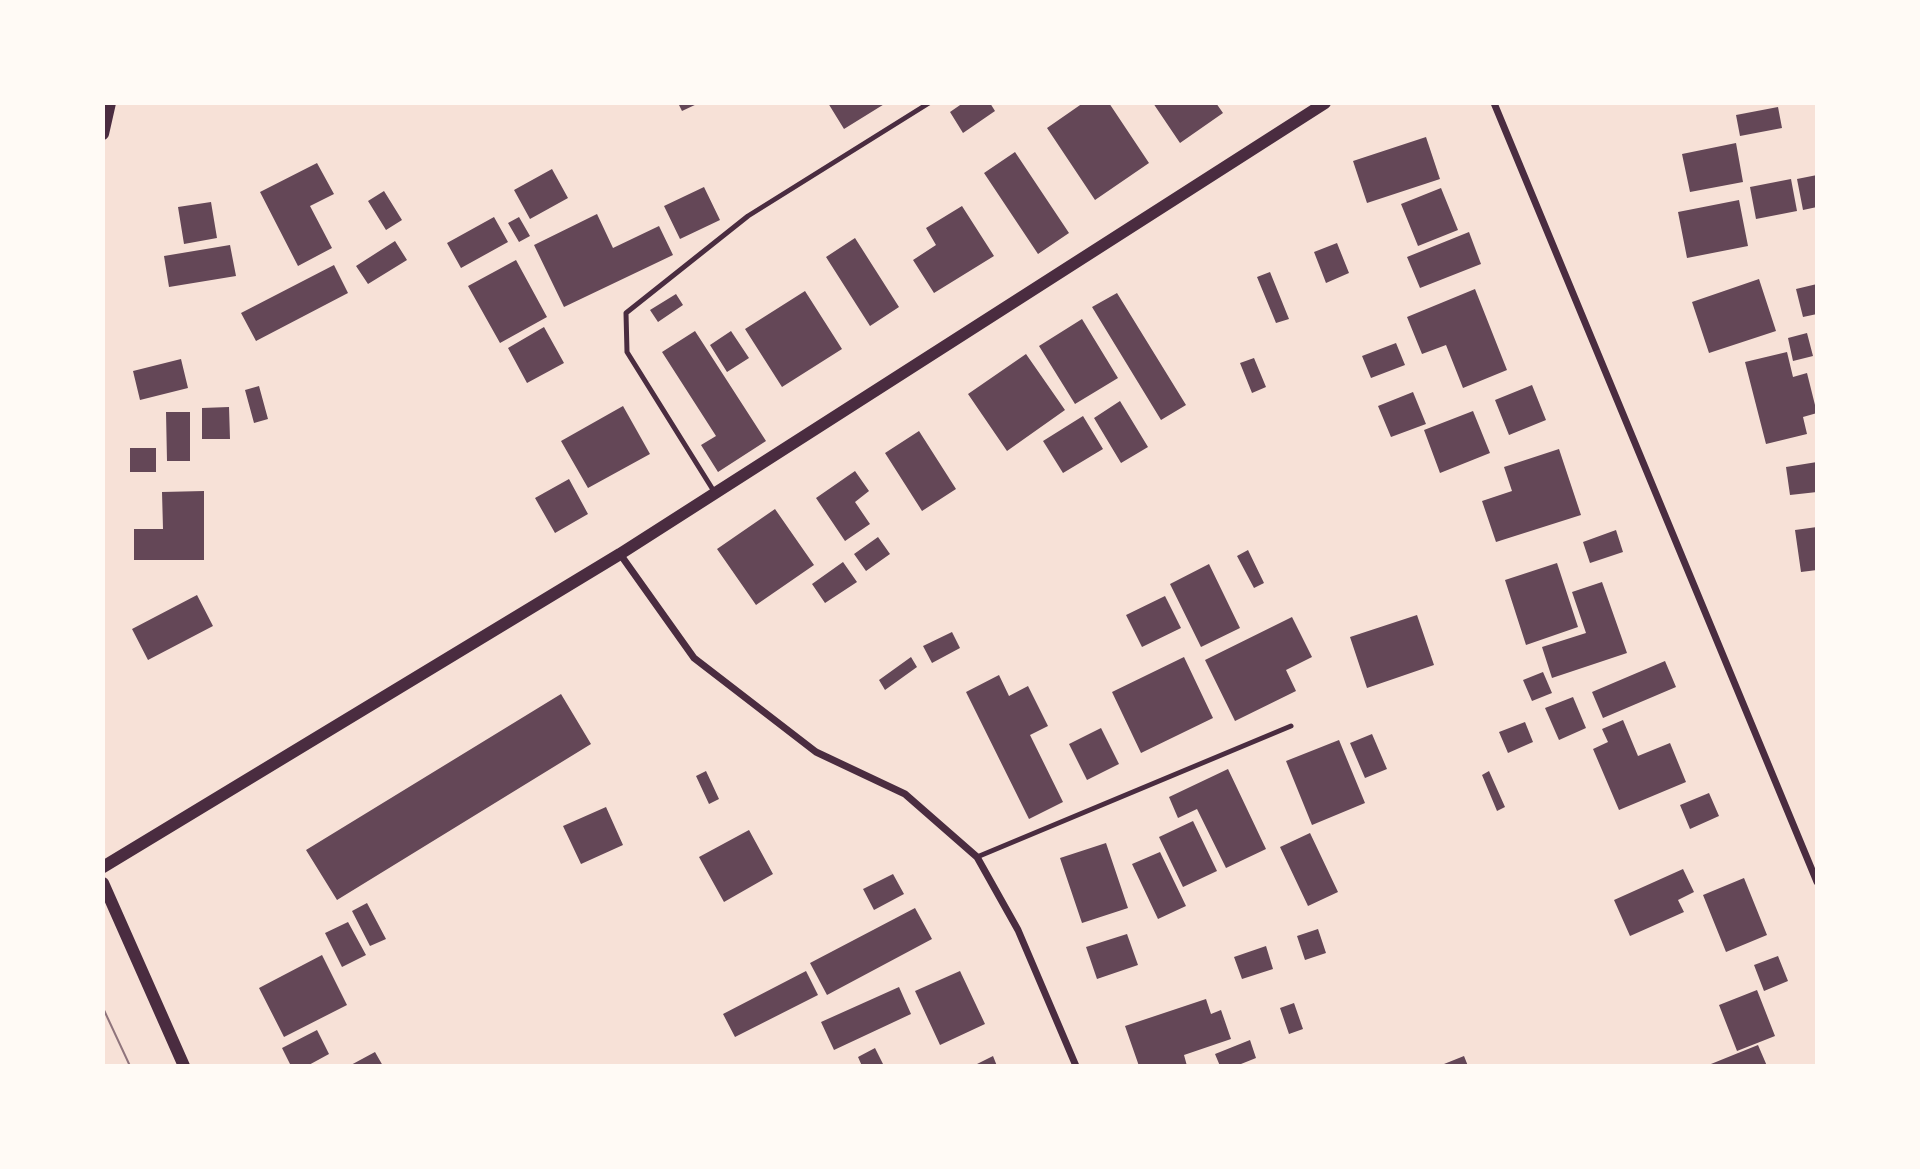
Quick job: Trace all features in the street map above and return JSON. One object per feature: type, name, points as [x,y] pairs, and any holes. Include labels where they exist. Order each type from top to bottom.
[{"type":"street","points":[[103,134],[110,103]]},
{"type":"street","points":[[103,867],[620,554],[1325,103]]},
{"type":"street","points":[[1494,103],[1817,882]]},
{"type":"street","points":[[620,554],[694,658],[816,752],[905,794],[977,857],[1018,930],[1076,1066]]},
{"type":"street","points":[[103,883],[184,1066]]},
{"type":"lane","points":[[715,493],[627,352],[625,313],[748,216],[929,103]]},
{"type":"lane","points":[[977,857],[1291,726]]},
{"type":"building","points":[[678,103],[699,103],[682,111]]},
{"type":"building","points":[[828,103],[886,103],[844,129]]},
{"type":"building","points":[[963,103],[990,103],[995,111],[963,133],[950,112]]},
{"type":"building","points":[[1083,103],[1109,103],[1149,163],[1095,200],[1047,128]]},
{"type":"building","points":[[1153,103],[1216,103],[1223,113],[1180,143]]},
{"type":"building","points":[[1778,107],[1782,128],[1740,136],[1736,115]]},
{"type":"building","points":[[1426,137],[1440,179],[1367,203],[1353,161]]},
{"type":"building","points":[[1736,143],[1743,182],[1690,192],[1682,154]]},
{"type":"building","points":[[1015,152],[1069,233],[1038,254],[984,173]]},
{"type":"building","points":[[317,163],[334,194],[310,206],[332,248],[298,266],[260,192]]},
{"type":"building","points":[[552,169],[568,198],[530,219],[514,190]]},
{"type":"building","points":[[1817,175],[1817,207],[1803,210],[1797,179]]},
{"type":"building","points":[[1791,179],[1797,211],[1756,219],[1750,187]]},
{"type":"building","points":[[704,187],[720,220],[680,239],[664,206]]},
{"type":"building","points":[[1441,188],[1458,230],[1418,246],[1401,204]]},
{"type":"building","points":[[384,191],[402,220],[386,230],[368,201]]},
{"type":"building","points":[[1739,200],[1748,246],[1687,258],[1678,212]]},
{"type":"building","points":[[211,202],[217,238],[184,244],[178,207]]},
{"type":"building","points":[[962,206],[994,256],[934,293],[913,260],[936,245],[926,228]]},
{"type":"building","points":[[597,214],[613,248],[659,226],[673,255],[564,307],[534,245]]},
{"type":"building","points":[[494,217],[508,242],[461,268],[447,243]]},
{"type":"building","points":[[519,217],[530,236],[519,242],[508,223]]},
{"type":"building","points":[[1469,232],[1481,264],[1420,288],[1407,257]]},
{"type":"building","points":[[855,238],[899,307],[870,326],[826,257]]},
{"type":"building","points":[[395,241],[407,260],[368,284],[356,266]]},
{"type":"building","points":[[1337,243],[1349,273],[1326,283],[1314,252]]},
{"type":"building","points":[[230,245],[236,276],[169,287],[164,256]]},
{"type":"building","points":[[516,260],[547,317],[500,343],[468,286]]},
{"type":"building","points":[[334,265],[348,293],[256,341],[241,313]]},
{"type":"building","points":[[1270,272],[1289,319],[1276,323],[1257,277]]},
{"type":"building","points":[[1759,279],[1776,331],[1709,353],[1692,302]]},
{"type":"building","points":[[1817,284],[1817,314],[1803,317],[1796,289]]},
{"type":"building","points":[[1475,289],[1507,370],[1463,388],[1446,345],[1422,354],[1407,317]]},
{"type":"building","points":[[805,291],[842,349],[782,387],[745,329]]},
{"type":"building","points":[[1117,293],[1186,405],[1161,420],[1092,307]]},
{"type":"building","points":[[676,294],[683,305],[658,322],[650,310]]},
{"type":"building","points":[[1082,319],[1118,378],[1075,404],[1039,346]]},
{"type":"building","points":[[544,327],[564,363],[527,383],[508,348]]},
{"type":"building","points":[[695,331],[766,441],[718,472],[701,445],[716,436],[662,352]]},
{"type":"building","points":[[731,331],[749,358],[727,372],[710,345]]},
{"type":"building","points":[[1807,333],[1813,356],[1793,361],[1788,338]]},
{"type":"building","points":[[1396,343],[1405,365],[1371,378],[1362,356]]},
{"type":"building","points":[[1787,352],[1793,377],[1807,373],[1817,413],[1803,417],[1807,434],[1766,444],[1745,362]]},
{"type":"building","points":[[1026,354],[1065,410],[1007,451],[968,394]]},
{"type":"building","points":[[1254,358],[1266,387],[1252,393],[1240,363]]},
{"type":"building","points":[[181,359],[188,388],[140,400],[133,371]]},
{"type":"building","points":[[1532,385],[1546,420],[1509,435],[1495,400]]},
{"type":"building","points":[[259,386],[268,419],[254,423],[245,390]]},
{"type":"building","points":[[1413,392],[1426,424],[1391,437],[1378,406]]},
{"type":"building","points":[[1120,401],[1148,447],[1121,463],[1094,418]]},
{"type":"building","points":[[623,406],[650,454],[588,488],[561,441]]},
{"type":"building","points":[[229,407],[230,439],[202,439],[202,408]]},
{"type":"building","points":[[1473,411],[1490,453],[1440,473],[1424,430]]},
{"type":"building","points":[[166,412],[190,412],[190,461],[167,461]]},
{"type":"building","points":[[1083,416],[1103,449],[1063,473],[1043,441]]},
{"type":"building","points":[[919,431],[956,489],[922,511],[885,453]]},
{"type":"building","points":[[130,448],[156,448],[156,472],[130,472]]},
{"type":"building","points":[[1559,449],[1581,515],[1496,542],[1482,501],[1512,491],[1504,467]]},
{"type":"building","points":[[1817,462],[1817,492],[1790,495],[1786,467]]},
{"type":"building","points":[[855,471],[869,491],[855,502],[870,524],[845,541],[816,498]]},
{"type":"building","points":[[569,479],[588,514],[555,533],[535,498]]},
{"type":"building","points":[[204,491],[204,560],[134,560],[134,529],[163,529],[162,492]]},
{"type":"building","points":[[775,509],[814,565],[756,605],[717,549]]},
{"type":"building","points":[[1817,527],[1817,570],[1801,572],[1795,530]]},
{"type":"building","points":[[1616,530],[1623,552],[1590,563],[1583,542]]},
{"type":"building","points":[[878,537],[890,554],[866,571],[854,554]]},
{"type":"building","points":[[1248,550],[1264,583],[1254,588],[1237,556]]},
{"type":"building","points":[[843,562],[857,582],[825,603],[812,584]]},
{"type":"building","points":[[1557,563],[1578,627],[1526,645],[1505,580]]},
{"type":"building","points":[[1209,564],[1240,628],[1201,647],[1170,584]]},
{"type":"building","points":[[1602,582],[1627,653],[1552,678],[1542,647],[1586,633],[1572,592]]},
{"type":"building","points":[[197,595],[213,626],[148,660],[132,629]]},
{"type":"building","points":[[1165,596],[1181,628],[1142,647],[1126,615]]},
{"type":"building","points":[[1417,615],[1434,665],[1367,688],[1350,637]]},
{"type":"building","points":[[1292,617],[1312,657],[1286,670],[1296,691],[1235,721],[1205,660]]},
{"type":"building","points":[[952,632],[960,648],[932,663],[923,646]]},
{"type":"building","points":[[911,657],[917,667],[885,690],[879,680]]},
{"type":"building","points":[[1184,657],[1213,718],[1141,753],[1112,692]]},
{"type":"building","points":[[1665,661],[1676,687],[1603,718],[1592,692]]},
{"type":"building","points":[[1543,672],[1552,693],[1532,701],[1523,680]]},
{"type":"building","points":[[999,675],[1009,696],[1028,686],[1048,726],[1030,735],[1063,802],[1029,819],[966,692]]},
{"type":"building","points":[[561,694],[591,744],[337,900],[306,850]]},
{"type":"building","points":[[1573,697],[1586,728],[1559,740],[1545,708]]},
{"type":"building","points":[[1623,720],[1638,756],[1670,743],[1686,782],[1619,810],[1593,749],[1608,742],[1602,729]]},
{"type":"building","points":[[1525,722],[1533,742],[1508,753],[1499,732]]},
{"type":"building","points":[[1101,728],[1119,764],[1087,780],[1069,744]]},
{"type":"building","points":[[1372,734],[1387,769],[1365,778],[1350,743]]},
{"type":"building","points":[[1339,740],[1365,803],[1312,825],[1286,761]]},
{"type":"building","points":[[1228,769],[1266,849],[1226,868],[1197,809],[1178,818],[1169,797]]},
{"type":"building","points":[[706,771],[719,799],[709,804],[696,776]]},
{"type":"building","points":[[1489,771],[1505,807],[1497,811],[1482,775]]},
{"type":"building","points":[[1709,793],[1719,816],[1690,829],[1680,805]]},
{"type":"building","points":[[606,807],[623,845],[581,864],[563,826]]},
{"type":"building","points":[[1193,821],[1217,871],[1183,887],[1159,837]]},
{"type":"building","points":[[749,830],[773,874],[724,902],[699,857]]},
{"type":"building","points":[[1310,833],[1338,892],[1308,906],[1280,847]]},
{"type":"building","points":[[1106,843],[1128,908],[1082,923],[1060,858]]},
{"type":"building","points":[[1160,852],[1186,906],[1158,919],[1132,864]]},
{"type":"building","points":[[1683,869],[1694,892],[1678,900],[1684,912],[1630,936],[1614,900]]},
{"type":"building","points":[[893,874],[904,894],[874,910],[863,889]]},
{"type":"building","points":[[1744,878],[1767,935],[1726,952],[1703,895]]},
{"type":"building","points":[[367,903],[386,939],[370,946],[352,911]]},
{"type":"building","points":[[915,908],[932,939],[827,995],[810,963]]},
{"type":"building","points":[[348,922],[366,955],[342,967],[325,933]]},
{"type":"building","points":[[1318,929],[1326,953],[1305,960],[1297,936]]},
{"type":"building","points":[[1127,934],[1138,965],[1097,979],[1086,947]]},
{"type":"building","points":[[1266,946],[1273,969],[1242,979],[1234,957]]},
{"type":"building","points":[[322,955],[347,1005],[284,1037],[259,988]]},
{"type":"building","points":[[1778,956],[1788,981],[1764,991],[1754,965]]},
{"type":"building","points":[[806,971],[818,995],[735,1037],[723,1014]]},
{"type":"building","points":[[960,971],[985,1024],[940,1045],[915,991]]},
{"type":"building","points":[[899,987],[911,1014],[834,1050],[821,1022]]},
{"type":"building","points":[[1757,990],[1775,1036],[1737,1051],[1719,1005]]},
{"type":"building","points":[[1206,999],[1211,1014],[1221,1010],[1231,1039],[1184,1055],[1187,1066],[1139,1066],[1125,1026]]},
{"type":"building","points":[[1294,1003],[1303,1029],[1289,1034],[1280,1008]]},
{"type":"building","points":[[317,1030],[329,1054],[307,1066],[291,1066],[282,1048]]},
{"type":"building","points":[[1250,1040],[1256,1058],[1236,1066],[1220,1066],[1215,1054]]},
{"type":"building","points":[[1758,1045],[1767,1066],[1706,1066]]},
{"type":"building","points":[[875,1048],[884,1066],[862,1066],[858,1057]]},
{"type":"building","points":[[375,1052],[383,1066],[349,1066]]},
{"type":"building","points":[[993,1056],[997,1066],[973,1066]]},
{"type":"building","points":[[1464,1056],[1468,1066],[1439,1066]]},
{"type":"tram line","points":[[103,1008],[130,1066]]}]
